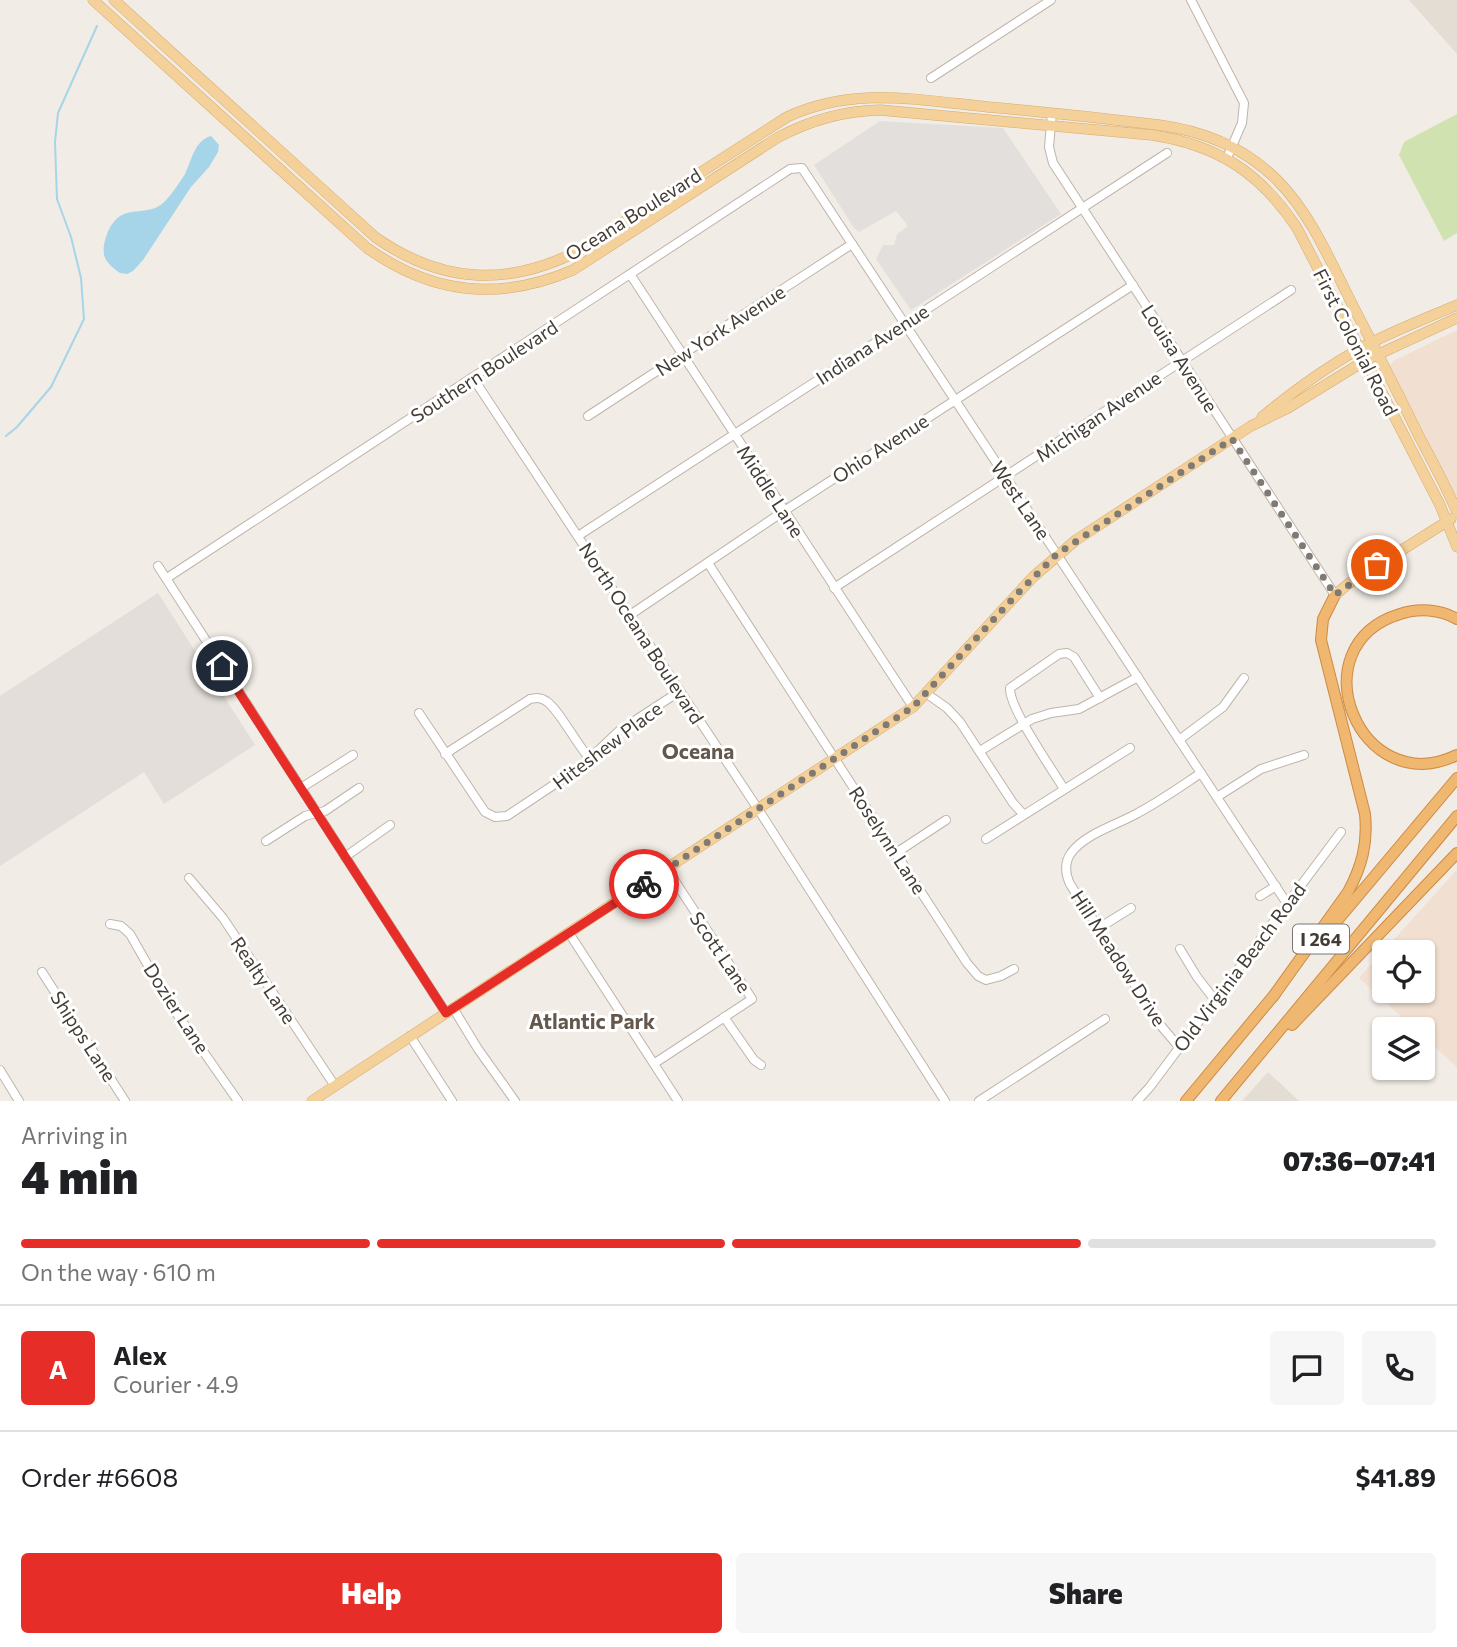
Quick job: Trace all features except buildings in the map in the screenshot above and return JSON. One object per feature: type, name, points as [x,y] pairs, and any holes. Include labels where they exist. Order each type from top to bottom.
[{"type":"highway","points":[[1272,998],[1348,892],[1358,874],[1364,853],[1365,814],[1321,646],[1323,619],[1335,595]]},
{"type":"highway","points":[[1457,619],[1446,613],[1420,610],[1407,611],[1386,619],[1369,632],[1354,651],[1346,684],[1348,704],[1357,725],[1380,750],[1398,759],[1418,763],[1441,761],[1457,755]]},
{"type":"highway","name":"I 264","points":[[1186,1101],[1457,778]]},
{"type":"highway","name":"I 264","points":[[1221,1101],[1457,816]]},
{"type":"highway","points":[[1253,1064],[1315,1003],[1457,853]]},
{"type":"main road","points":[[93,0],[253,145],[263,135]]},
{"type":"main road","name":"Oceana Boulevard","points":[[114,0],[382,242],[417,262],[473,276],[510,275],[559,261],[770,127],[806,109],[829,102],[878,97],[1052,113],[1180,128],[1231,147]]},
{"type":"main road","name":"Oceana Boulevard","points":[[253,145],[367,248],[393,265],[422,278],[475,290],[515,288],[573,270],[777,138],[830,116],[880,110],[1172,138],[1227,158]]},
{"type":"main road","name":"First Colonial Road","points":[[1231,147],[1265,169],[1295,201],[1316,234],[1457,514]]},
{"type":"main road","name":"First Colonial Road","points":[[1227,158],[1258,181],[1297,228],[1360,348],[1457,547]]},
{"type":"main road","points":[[451,286],[454,273]]},
{"type":"main road","points":[[312,1101],[913,707],[1057,554],[1232,439],[1293,393],[1360,348],[1457,305]]},
{"type":"main road","points":[[1251,426],[1288,408],[1366,360],[1457,317]]},
{"type":"main road","points":[[1335,595],[1457,514]]},
{"type":"street","points":[[931,78],[1051,0]]},
{"type":"street","points":[[1191,0],[1244,103],[1242,123],[1227,158]]},
{"type":"street","name":"Louisa Avenue","points":[[1052,113],[1049,147],[1053,163],[1335,595]]},
{"type":"street","name":"Indiana Avenue","points":[[578,536],[1167,153]]},
{"type":"street","name":"West Lane","points":[[802,168],[1286,902]]},
{"type":"street","name":"Southern Boulevard","points":[[167,578],[790,169],[802,168]]},
{"type":"street","name":"New York Avenue","points":[[589,416],[852,244]]},
{"type":"street","name":"Middle Lane","points":[[630,274],[913,707]]},
{"type":"street","name":"Ohio Avenue","points":[[630,615],[784,511],[1133,285]]},
{"type":"street","name":"Michigan Avenue","points":[[834,588],[1291,289]]},
{"type":"street","name":"North Oceana Boulevard","points":[[473,378],[758,809],[945,1101]]},
{"type":"street","name":"Roselynn Lane","points":[[708,564],[978,976],[991,979],[1014,969]]},
{"type":"street","points":[[158,566],[345,857],[449,1011],[516,1101]]},
{"type":"street","points":[[1065,789],[1024,724],[1010,694],[1010,688],[1062,653],[1074,657],[1100,698]]},
{"type":"street","points":[[980,751],[1041,715],[1079,709],[1138,677]]},
{"type":"street","points":[[1179,740],[1223,707],[1244,678]]},
{"type":"street","name":"Hiteshew Place","points":[[445,754],[485,812],[500,818],[507,816],[590,759],[619,731],[680,691]]},
{"type":"street","points":[[927,694],[953,713],[1023,814]]},
{"type":"street","points":[[419,713],[445,754],[530,699],[538,698],[551,705],[590,759]]},
{"type":"street","points":[[986,839],[1130,748]]},
{"type":"street","points":[[301,788],[353,755]]},
{"type":"street","points":[[1217,797],[1261,769],[1304,755]]},
{"type":"street","name":"Hill Meadow Drive","points":[[1179,1046],[1163,1027],[1067,877],[1066,864],[1072,852],[1085,841],[1137,814],[1201,773]]},
{"type":"street","points":[[266,841],[305,816],[331,807],[359,788]]},
{"type":"street","points":[[896,853],[946,820]]},
{"type":"street","points":[[345,857],[390,825]]},
{"type":"street","name":"Old Virginia Beach Road","points":[[1137,1101],[1340,832]]},
{"type":"street","name":"Scott Lane","points":[[667,869],[752,999],[724,1017]]},
{"type":"street","name":"Realty Lane","points":[[189,878],[223,918],[335,1086]]},
{"type":"street","points":[[1260,896],[1276,886]]},
{"type":"street","points":[[1099,928],[1131,908]]},
{"type":"street","name":"Dozier Lane","points":[[110,924],[121,926],[130,934],[170,1004],[238,1101]]},
{"type":"street","points":[[569,933],[678,1101]]},
{"type":"street","points":[[1180,949],[1214,999]]},
{"type":"street","name":"Shipps Lane","points":[[41,972],[125,1101]]},
{"type":"street","points":[[655,1063],[724,1017],[754,1060],[761,1065]]},
{"type":"street","points":[[979,1101],[1105,1019]]},
{"type":"street","points":[[410,1036],[452,1101]]},
{"type":"street","points":[[0,1070],[19,1101]]},
{"type":"shaded area","points":[[1409,0],[1457,0],[1457,54]]},
{"type":"shaded area","points":[[880,121],[1003,128],[1061,214],[911,310],[876,259],[883,245],[894,245],[897,234],[908,226],[896,211],[859,232],[814,165]]},
{"type":"shaded area","points":[[1457,330],[1457,498],[1390,365],[1395,360]]},
{"type":"shaded area","points":[[158,593],[255,745],[164,804],[144,772],[0,866],[0,696]]},
{"type":"shaded area","points":[[1457,870],[1457,1067],[1435,1047],[1435,1017],[1402,1017],[1386,1003],[1435,1003],[1435,940],[1393,940]]},
{"type":"shaded area","points":[[1372,964],[1372,990],[1359,978]]},
{"type":"shaded area","points":[[1268,1072],[1299,1101],[1242,1101]]},
{"type":"green space","points":[[1457,114],[1457,233],[1444,241],[1399,155],[1404,142]]},
{"type":"water","points":[[211,136],[219,145],[209,167],[191,187],[143,260],[133,271],[120,273],[105,258],[105,240],[110,228],[122,215],[161,205],[185,174],[197,147],[205,138]]},
{"type":"waterway","points":[[6,436],[51,387],[84,319],[81,278],[71,237],[57,199],[55,142],[58,113],[97,26]]},
{"type":"way so far","points":[[644,884],[913,707],[1057,554],[1232,439],[1335,595],[1377,565]]},
{"type":"district","name":"Oceana","points":[[698,750]]},
{"type":"district","name":"Atlantic Park","points":[[592,1020]]},
{"type":"route","points":[[222,666],[446,1013],[644,884]]}]
